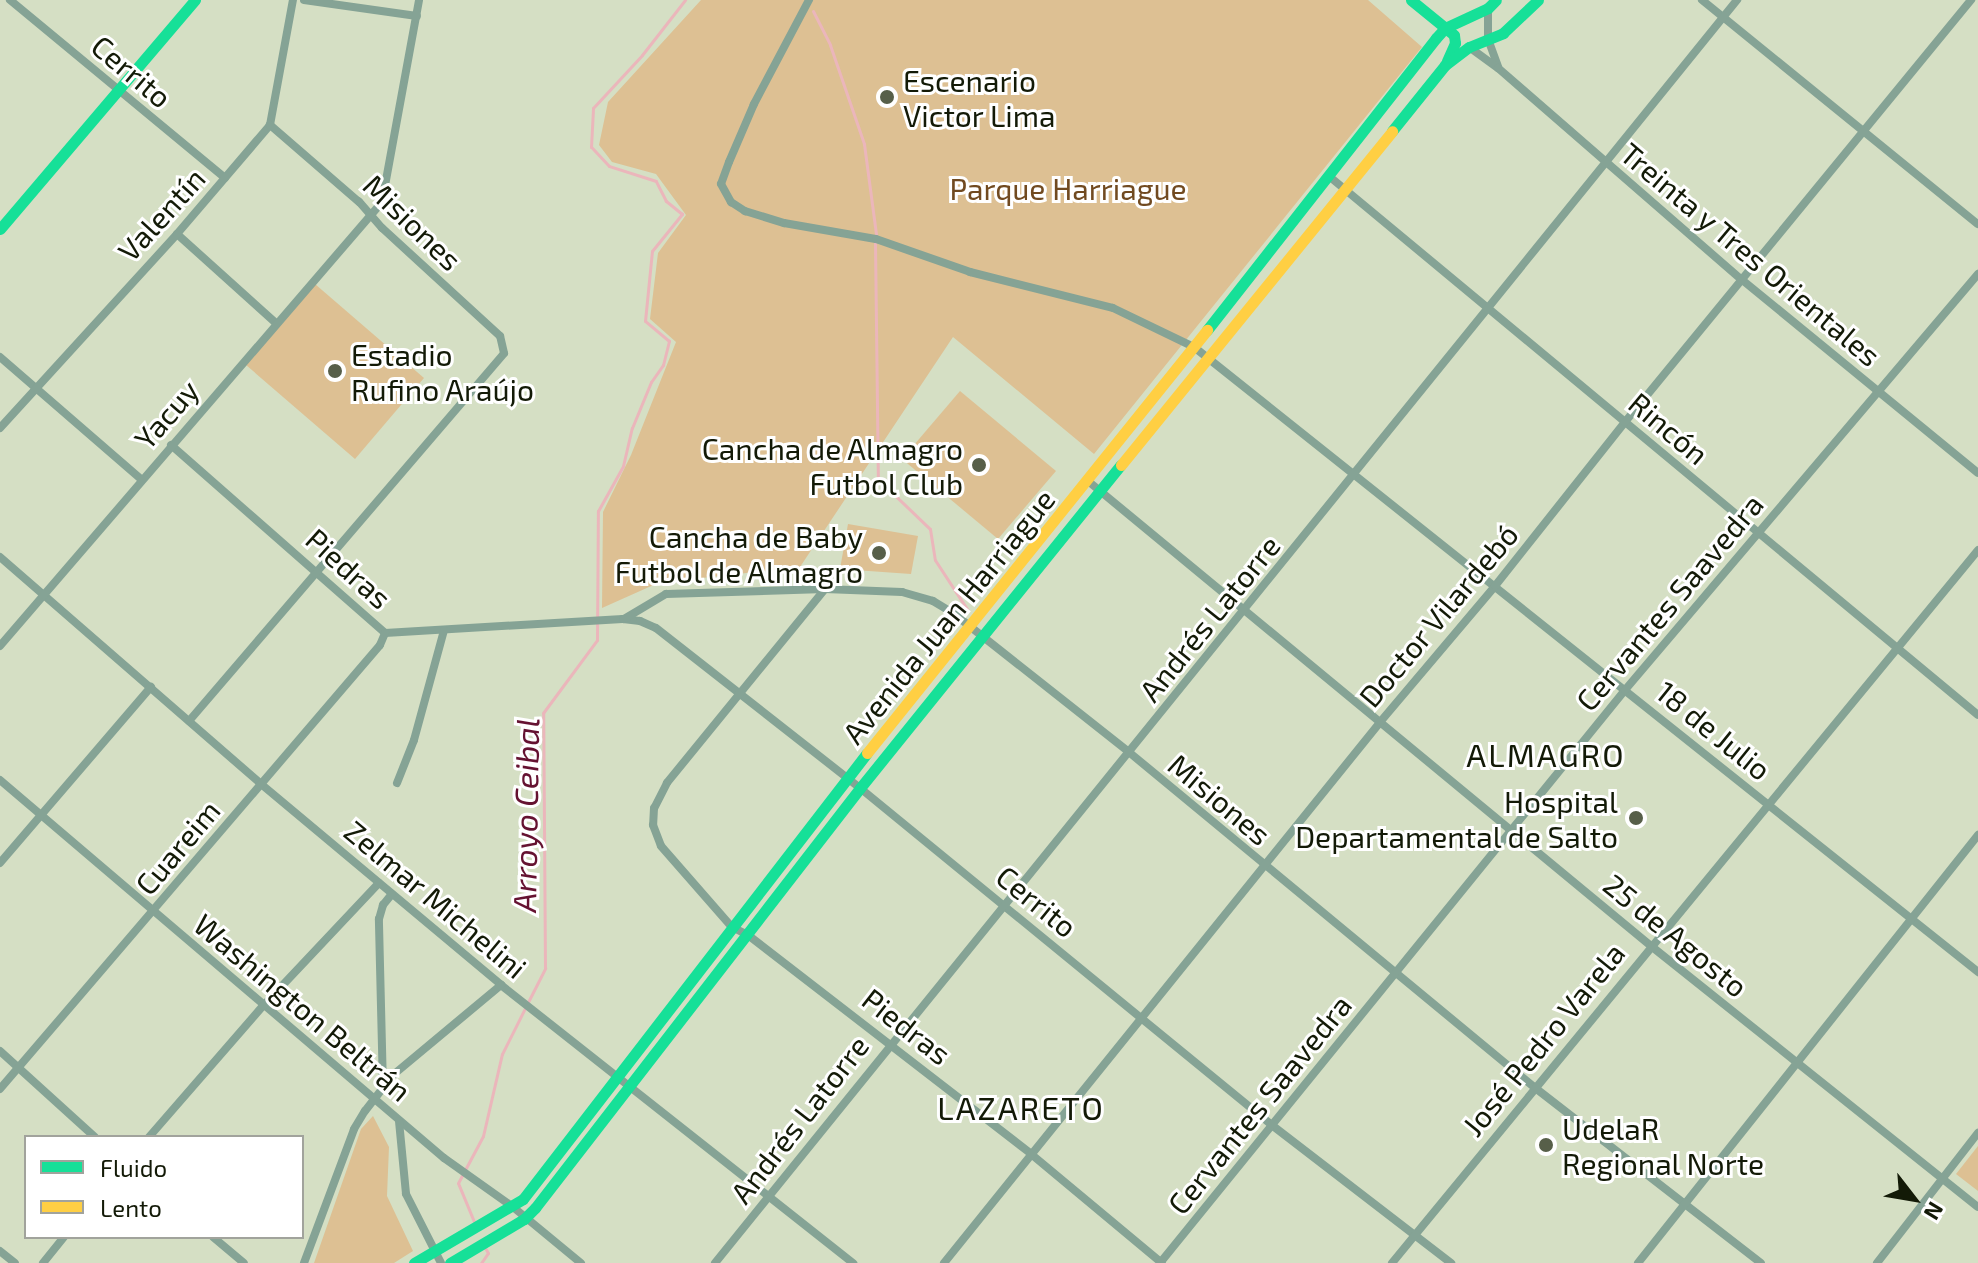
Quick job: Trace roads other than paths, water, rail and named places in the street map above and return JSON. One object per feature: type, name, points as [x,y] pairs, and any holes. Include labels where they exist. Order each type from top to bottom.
[{"type":"street","name":"Cerrito","points":[[10,0],[225,178]]},
{"type":"street","points":[[0,229],[195,0]]},
{"type":"street","name":"Valentín","points":[[0,428],[177,234],[270,125],[293,0]]},
{"type":"street","points":[[304,0],[417,16]]},
{"type":"street","name":"Yacuy","points":[[0,646],[382,202],[419,0]]},
{"type":"street","name":"18 de Julio","points":[[809,0],[754,104],[729,162],[721,184],[731,202],[745,211],[784,223],[876,239],[970,272],[1113,308],[1194,347],[1978,972]]},
{"type":"street","points":[[1411,0],[1456,39],[1445,65],[1435,53],[1436,38]]},
{"type":"street","name":"Avenida Juan Harriague","points":[[450,1263],[524,1219],[629,1089],[860,788],[1445,65],[1469,47],[1503,33],[1538,0]]},
{"type":"street","points":[[1702,0],[1978,224]]},
{"type":"street","name":"Andrés Latorre","points":[[715,1263],[889,1043],[1246,611],[1737,0]]},
{"type":"street","name":"Doctor Vilardebó","points":[[944,1263],[1381,721],[1495,586],[1741,279],[1971,0]]},
{"type":"street","name":"Avenida Juan Harriague","points":[[414,1263],[438,1257],[468,1234],[513,1207],[617,1079],[847,778],[1330,177],[1436,38],[1445,28],[1492,4]]},
{"type":"street","name":"Treinta y Tres Orientales","points":[[1492,4],[1488,39],[1498,68]]},
{"type":"street","name":"Treinta y Tres Orientales","points":[[1469,47],[1498,68],[1741,279],[1978,473]]},
{"type":"street","name":"Misiones","points":[[270,125],[500,336],[504,353],[498,364],[317,570]]},
{"type":"street","name":"Rincón","points":[[1330,177],[1978,715]]},
{"type":"street","points":[[177,234],[276,323]]},
{"type":"street","name":"Cervantes Saavedra","points":[[1161,1263],[1625,690],[1978,274]]},
{"type":"street","points":[[0,357],[141,479]]},
{"type":"street","name":"Piedras","points":[[171,445],[317,570],[385,633],[623,619]]},
{"type":"street","name":"25 de Agosto","points":[[1088,481],[1651,946],[1978,1207]]},
{"type":"street","name":"José Pedro Varela","points":[[1392,1263],[1978,550]]},
{"type":"street","name":"Zelmar Michelini","points":[[0,557],[261,784],[501,985],[853,1263]]},
{"type":"street","points":[[189,721],[317,570]]},
{"type":"street","points":[[740,692],[825,589]]},
{"type":"street","name":"Misiones","points":[[623,619],[666,594],[825,589],[902,592],[933,601],[971,626],[1130,753],[1264,867],[1534,1087],[1761,1263]]},
{"type":"street","name":"Cerrito","points":[[623,619],[640,621],[656,628],[740,692],[1143,1017],[1273,1126],[1451,1263]]},
{"type":"street","points":[[397,783],[414,740],[444,630]]},
{"type":"street","name":"Cuareim","points":[[0,1089],[380,645],[385,633]]},
{"type":"street","points":[[0,863],[151,687]]},
{"type":"street","name":"Piedras","points":[[740,692],[667,783],[654,808],[653,825],[661,846],[732,927],[748,935],[1031,1154],[1161,1263]]},
{"type":"street","name":"Washington Beltrán","points":[[0,780],[444,1158],[513,1207],[581,1263]]},
{"type":"street","points":[[1638,1263],[1978,835]]},
{"type":"street","points":[[151,1135],[263,1006],[379,883]]},
{"type":"street","points":[[383,1088],[379,919],[383,905],[392,894]]},
{"type":"street","points":[[304,1263],[354,1129],[374,1099],[412,1058],[501,985]]},
{"type":"street","points":[[0,1051],[93,1135]]},
{"type":"street","points":[[399,1120],[406,1194],[438,1257]]},
{"type":"street","points":[[1877,1263],[1978,1133]]},
{"type":"street","points":[[43,1263],[62,1239]]},
{"type":"street","points":[[215,1239],[244,1263]]},
{"type":"street","points":[[0,1251],[15,1263]]},
{"type":"waterway","name":"Arroyo Ceibal","points":[[528,1002],[545,968],[543,713],[597,640],[598,511],[623,466],[632,428],[651,382],[663,365],[669,341],[645,321],[652,251],[682,214],[666,201],[656,181],[609,166],[591,147],[593,108],[642,55],[685,0]]},
{"type":"waterway","points":[[813,11],[830,45],[864,144],[876,234]]},
{"type":"waterway","points":[[875,243],[878,479],[930,529],[935,560],[967,609]]},
{"type":"waterway","name":"Arroyo Ceibal","points":[[475,1224],[458,1183],[483,1136],[502,1054],[525,1008]]},
{"type":"waterway","name":"Arroyo Ceibal","points":[[481,1263],[488,1253],[484,1246]]},
{"type":"place","name":"Escenario Victor Lima","points":[[887,97]]},
{"type":"place","name":"Estadio Rufino Araújo","points":[[335,371]]},
{"type":"place","name":"Cancha de Almagro Futbol Club","points":[[979,465]]},
{"type":"place","name":"Cancha de Baby Futbol de Almagro","points":[[879,553]]},
{"type":"place","name":"Hospital Departamental de Salto","points":[[1636,818]]},
{"type":"place","name":"UdelaR Regional Norte","points":[[1546,1145]]},
{"type":"district","name":"ALMAGRO","points":[[1546,754]]},
{"type":"district","name":"LAZARETO","points":[[1021,1107]]},
{"type":"park label","name":"Parque Harriague","points":[[1068,188]]}]
